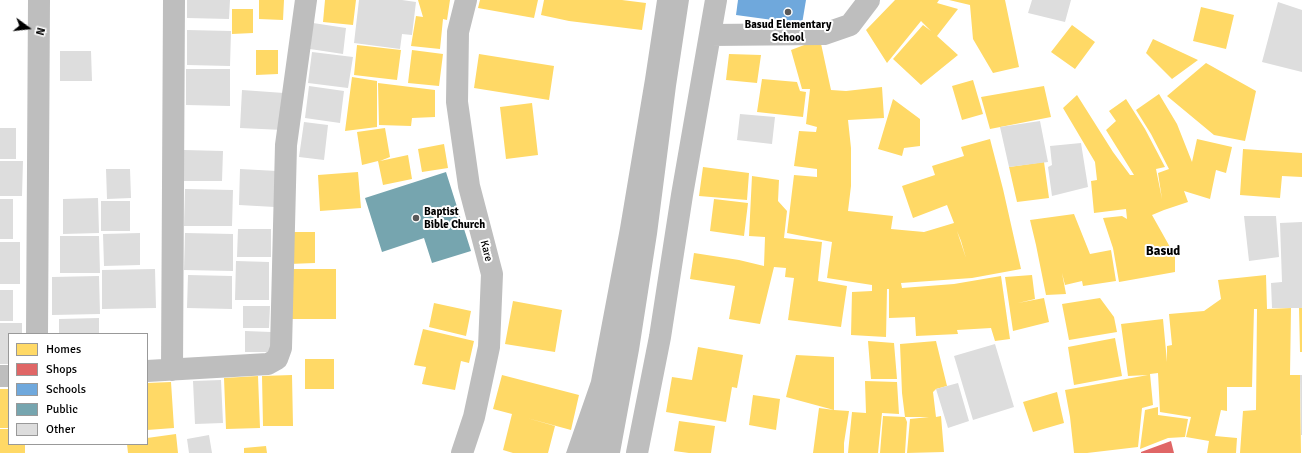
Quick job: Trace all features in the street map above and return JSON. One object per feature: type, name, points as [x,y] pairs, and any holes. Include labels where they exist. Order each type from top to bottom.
[{"type":"street","points":[[36,333],[39,0]]},
{"type":"street","points":[[172,370],[174,0]]},
{"type":"street","points":[[148,371],[268,364],[277,359],[281,348],[286,145],[306,0]]},
{"type":"street","name":"Kare","points":[[462,453],[474,417],[489,346],[492,274],[469,186],[457,102],[458,32],[466,0]]},
{"type":"street","points":[[637,453],[660,337],[682,195],[716,0]]},
{"type":"street","points":[[710,35],[824,34],[850,25],[869,0]]},
{"type":"shaded area","points":[[657,0],[689,0],[676,86],[657,234],[639,350],[620,453],[566,453],[591,381],[620,228]]},
{"type":"building: Homes","points":[[259,0],[284,0],[283,20],[259,19]]},
{"type":"building: Homes","points":[[325,0],[356,0],[353,25],[323,22]]},
{"type":"building: Homes","points":[[418,0],[450,0],[447,20],[443,19],[440,49],[411,46],[416,16],[423,17]]},
{"type":"building: Homes","points":[[480,0],[538,0],[534,18],[478,8]]},
{"type":"building: Homes","points":[[544,0],[622,0],[646,3],[642,30],[569,21],[541,15]]},
{"type":"building: Homes","points":[[895,0],[939,0],[937,3],[958,9],[937,36],[958,55],[921,85],[893,59],[923,25],[931,31],[921,21],[887,63],[866,30]]},
{"type":"building: Homes","points":[[949,0],[1005,0],[1019,67],[993,73],[973,39],[970,5]]},
{"type":"building: Homes","points":[[1201,7],[1234,15],[1226,49],[1193,41]]},
{"type":"building: Homes","points":[[232,9],[253,9],[253,33],[232,34]]},
{"type":"building: Homes","points":[[1072,25],[1095,42],[1075,69],[1051,52]]},
{"type":"building: Homes","points":[[820,39],[831,90],[846,91],[882,87],[884,118],[848,120],[851,148],[851,186],[848,211],[893,216],[891,229],[924,232],[954,223],[947,205],[913,218],[902,186],[935,175],[932,166],[964,156],[961,147],[990,139],[1021,269],[972,278],[901,283],[902,288],[954,284],[1001,276],[1010,339],[995,341],[991,328],[957,330],[958,334],[916,336],[915,317],[889,318],[889,289],[887,289],[886,337],[851,335],[852,292],[872,291],[872,285],[827,278],[832,242],[787,233],[794,175],[817,177],[817,169],[794,166],[799,131],[816,132],[817,127],[806,124],[810,89],[802,89],[791,50]]},
{"type":"building: Homes","points":[[1153,39],[1198,60],[1172,79],[1146,53]]},
{"type":"building: Homes","points":[[357,45],[401,50],[397,80],[354,75]]},
{"type":"building: Homes","points":[[256,50],[278,50],[278,74],[256,75]]},
{"type":"building: Homes","points":[[412,50],[443,54],[439,86],[408,83]]},
{"type":"building: Homes","points":[[479,54],[554,66],[549,100],[474,88]]},
{"type":"building: Homes","points":[[729,54],[761,55],[757,83],[726,80]]},
{"type":"building: Homes","points":[[1206,63],[1256,91],[1245,141],[1214,135],[1167,96]]},
{"type":"building: Homes","points":[[352,77],[377,81],[377,127],[345,131]]},
{"type":"building: Homes","points":[[762,79],[797,82],[800,91],[806,92],[803,117],[757,112]]},
{"type":"building: Homes","points":[[973,80],[983,114],[962,120],[952,86]]},
{"type":"building: Homes","points":[[378,83],[435,90],[435,117],[412,118],[411,126],[379,125]]},
{"type":"building: Homes","points":[[1044,86],[1051,117],[990,129],[981,97]]},
{"type":"building: Homes","points":[[1159,94],[1177,124],[1192,162],[1197,139],[1232,147],[1226,173],[1216,170],[1210,199],[1184,191],[1188,202],[1152,215],[1175,256],[1175,272],[1119,282],[1113,248],[1103,218],[1122,216],[1127,219],[1126,209],[1094,213],[1091,181],[1097,180],[1095,162],[1063,108],[1077,95],[1113,152],[1130,175],[1134,175],[1106,130],[1116,121],[1109,111],[1126,99],[1145,129],[1165,167],[1156,169],[1162,199],[1158,173],[1169,169],[1151,134],[1136,110]]},
{"type":"building: Homes","points":[[893,99],[920,119],[920,146],[904,148],[902,156],[878,149]]},
{"type":"building: Homes","points":[[532,103],[538,155],[506,159],[500,107]]},
{"type":"building: Homes","points":[[385,128],[390,157],[380,161],[408,155],[412,179],[383,185],[378,161],[362,165],[357,132]]},
{"type":"building: Homes","points":[[444,144],[448,168],[422,172],[418,149]]},
{"type":"building: Homes","points":[[1243,149],[1302,153],[1302,177],[1282,176],[1280,198],[1240,195]]},
{"type":"building: Homes","points":[[1044,162],[1049,198],[1017,202],[1009,167]]},
{"type":"building: Homes","points":[[703,167],[749,173],[747,200],[699,196]]},
{"type":"building: Homes","points":[[358,172],[361,208],[320,211],[318,175]]},
{"type":"building: Homes","points":[[752,176],[779,180],[778,201],[787,211],[784,238],[822,242],[818,281],[847,286],[841,327],[788,320],[794,278],[785,277],[786,268],[774,267],[760,324],[729,319],[735,286],[690,279],[694,253],[739,260],[764,266],[765,237],[749,236]]},
{"type":"building: Homes","points":[[714,199],[748,203],[744,236],[710,231]]},
{"type":"building: Homes","points":[[1074,214],[1090,254],[1111,250],[1116,281],[1083,286],[1082,281],[1065,285],[1062,273],[1066,294],[1046,295],[1030,220]]},
{"type":"building: Homes","points":[[289,232],[315,232],[315,263],[289,264]]},
{"type":"building: Homes","points":[[290,269],[336,269],[336,319],[289,319]]},
{"type":"building: Homes","points":[[1032,275],[1035,299],[1018,303],[1044,298],[1049,322],[1013,331],[1005,277]]},
{"type":"building: Homes","points":[[1266,275],[1267,309],[1291,308],[1290,375],[1300,375],[1301,453],[1240,453],[1243,411],[1256,410],[1257,309],[1254,309],[1252,387],[1227,387],[1227,411],[1221,410],[1215,436],[1237,438],[1236,453],[1207,453],[1209,441],[1186,437],[1191,417],[1160,412],[1158,373],[1150,374],[1153,405],[1142,408],[1138,447],[1087,453],[1074,453],[1065,390],[1148,375],[1128,376],[1121,324],[1163,319],[1167,362],[1167,346],[1172,345],[1169,314],[1204,311],[1221,299],[1218,280]]},
{"type":"building: Homes","points":[[1100,298],[1114,317],[1117,332],[1069,340],[1062,304]]},
{"type":"building: Homes","points":[[513,301],[562,310],[555,352],[505,344]]},
{"type":"building: Homes","points":[[434,303],[471,311],[466,336],[429,327]]},
{"type":"building: Homes","points":[[1299,308],[1302,308],[1302,352],[1300,352]]},
{"type":"building: Homes","points":[[423,329],[474,341],[469,363],[461,361],[455,390],[422,384],[426,367],[414,365]]},
{"type":"building: Homes","points":[[1115,338],[1122,376],[1074,385],[1068,347]]},
{"type":"building: Homes","points":[[868,341],[894,343],[897,379],[871,379]]},
{"type":"building: Homes","points":[[936,341],[947,386],[936,389],[933,392],[936,417],[941,416],[944,452],[907,453],[910,419],[929,417],[905,417],[902,393],[900,344]]},
{"type":"building: Homes","points":[[698,347],[743,355],[737,388],[732,387],[726,422],[666,412],[672,377],[692,380]]},
{"type":"building: Homes","points":[[796,355],[834,357],[834,410],[786,397]]},
{"type":"building: Homes","points":[[305,359],[334,359],[334,389],[305,389]]},
{"type":"building: Homes","points":[[292,375],[293,426],[263,426],[262,376]]},
{"type":"building: Homes","points":[[502,375],[579,395],[571,430],[527,418],[555,426],[548,453],[513,453],[503,450],[512,414],[493,409]]},
{"type":"building: Homes","points":[[258,376],[260,428],[226,429],[224,378]]},
{"type":"building: Homes","points":[[865,381],[897,382],[899,414],[882,413],[878,453],[848,453],[852,412],[866,413]]},
{"type":"building: Homes","points":[[171,382],[174,428],[148,430],[148,383]]},
{"type":"building: Homes","points":[[0,389],[8,389],[8,428],[0,428]]},
{"type":"building: Homes","points":[[1057,392],[1064,423],[1033,432],[1023,402]]},
{"type":"building: Homes","points":[[753,395],[780,399],[776,430],[749,425]]},
{"type":"building: Homes","points":[[1158,407],[1158,415],[1188,419],[1185,437],[1168,438],[1140,449],[1145,410]]},
{"type":"building: Homes","points":[[819,408],[849,411],[844,453],[813,453]]},
{"type":"building: Homes","points":[[883,416],[905,417],[907,422],[905,453],[880,453]]},
{"type":"building: Homes","points":[[679,421],[715,426],[711,453],[674,451]]},
{"type":"building: Homes","points":[[0,429],[8,429],[8,445],[25,445],[25,453],[0,453]]},
{"type":"building: Homes","points":[[176,434],[178,453],[128,453],[127,445],[148,445],[148,438]]},
{"type":"building: Homes","points":[[266,446],[267,453],[244,453],[244,448]]},
{"type":"building: Shops","points":[[1171,441],[1174,453],[1141,453],[1141,452]]},
{"type":"building: Schools","points":[[738,0],[806,0],[802,24],[736,15]]},
{"type":"building: Public","name":"Baptist Bible Church","points":[[446,172],[471,251],[432,263],[424,238],[382,252],[365,198]]},
{"type":"building: Other","points":[[187,0],[230,0],[229,19],[187,18]]},
{"type":"building: Other","points":[[359,0],[402,0],[416,2],[412,35],[402,34],[400,49],[354,43]]},
{"type":"building: Other","points":[[1032,0],[1071,0],[1065,22],[1028,13]]},
{"type":"building: Other","points":[[1278,2],[1302,10],[1302,72],[1262,62]]},
{"type":"building: Other","points":[[313,23],[346,28],[343,54],[310,49]]},
{"type":"building: Other","points":[[187,30],[231,31],[230,66],[187,65]]},
{"type":"building: Other","points":[[60,51],[91,51],[92,81],[60,81]]},
{"type":"building: Other","points":[[312,52],[353,57],[348,88],[308,83]]},
{"type":"building: Other","points":[[186,69],[230,69],[230,106],[186,105]]},
{"type":"building: Other","points":[[309,86],[344,91],[340,123],[305,118]]},
{"type":"building: Other","points":[[242,90],[284,93],[283,130],[240,128]]},
{"type":"building: Other","points":[[740,114],[775,117],[772,144],[737,140]]},
{"type":"building: Other","points":[[1040,121],[1048,162],[1009,167],[1000,127]]},
{"type":"building: Other","points":[[304,122],[328,125],[324,160],[299,157]]},
{"type":"building: Other","points":[[0,128],[16,128],[16,159],[0,159]]},
{"type":"building: Other","points":[[1081,143],[1088,187],[1052,196],[1048,167],[1052,165],[1050,146]]},
{"type":"building: Other","points":[[184,150],[223,151],[222,181],[184,181]]},
{"type":"building: Other","points":[[0,161],[23,161],[22,196],[0,196]]},
{"type":"building: Other","points":[[106,169],[130,169],[131,198],[107,199]]},
{"type":"building: Other","points":[[240,169],[277,171],[275,207],[239,205]]},
{"type":"building: Other","points":[[185,189],[233,190],[232,226],[184,226]]},
{"type":"building: Other","points":[[98,198],[99,233],[63,234],[63,199]]},
{"type":"building: Other","points":[[0,199],[13,199],[13,239],[0,239]]},
{"type":"building: Other","points":[[101,201],[130,201],[130,231],[101,231]]},
{"type":"building: Other","points":[[1244,216],[1276,216],[1279,257],[1249,261]]},
{"type":"building: Other","points":[[1302,222],[1302,308],[1272,308],[1271,283],[1282,282],[1280,223]]},
{"type":"building: Other","points":[[238,229],[271,229],[271,257],[237,257]]},
{"type":"building: Other","points":[[140,233],[140,265],[104,266],[103,234]]},
{"type":"building: Other","points":[[185,233],[233,234],[233,271],[184,270]]},
{"type":"building: Other","points":[[60,236],[99,236],[100,273],[60,273]]},
{"type":"building: Other","points":[[0,242],[20,242],[20,284],[0,284]]},
{"type":"building: Other","points":[[236,261],[269,262],[269,300],[235,300]]},
{"type":"building: Other","points":[[155,269],[156,308],[102,309],[102,270]]},
{"type":"building: Other","points":[[188,275],[232,276],[232,309],[187,308]]},
{"type":"building: Other","points":[[99,276],[100,314],[52,315],[52,277]]},
{"type":"building: Other","points":[[0,290],[13,290],[13,321],[0,321]]},
{"type":"building: Other","points":[[243,306],[270,306],[269,328],[243,328]]},
{"type":"building: Other","points":[[99,318],[99,333],[59,333],[59,319]]},
{"type":"building: Other","points":[[0,323],[22,323],[22,333],[8,333],[8,364],[0,364]]},
{"type":"building: Other","points":[[245,331],[271,332],[271,352],[245,352]]},
{"type":"building: Other","points":[[995,344],[1014,407],[973,420],[954,356]]},
{"type":"building: Other","points":[[1300,375],[1302,375],[1302,435],[1301,435]]},
{"type":"building: Other","points":[[221,380],[223,423],[195,424],[193,381]]},
{"type":"building: Other","points":[[958,383],[969,421],[948,428],[936,389]]},
{"type":"building: Other","points":[[209,435],[212,453],[189,453],[187,439]]},
{"type":"place","name":"Basud Elementary School","points":[[788,12]]},
{"type":"place","name":"Baptist Bible Church","points":[[416,218]]},
{"type":"district","name":"Basud","points":[[1163,252]]}]
